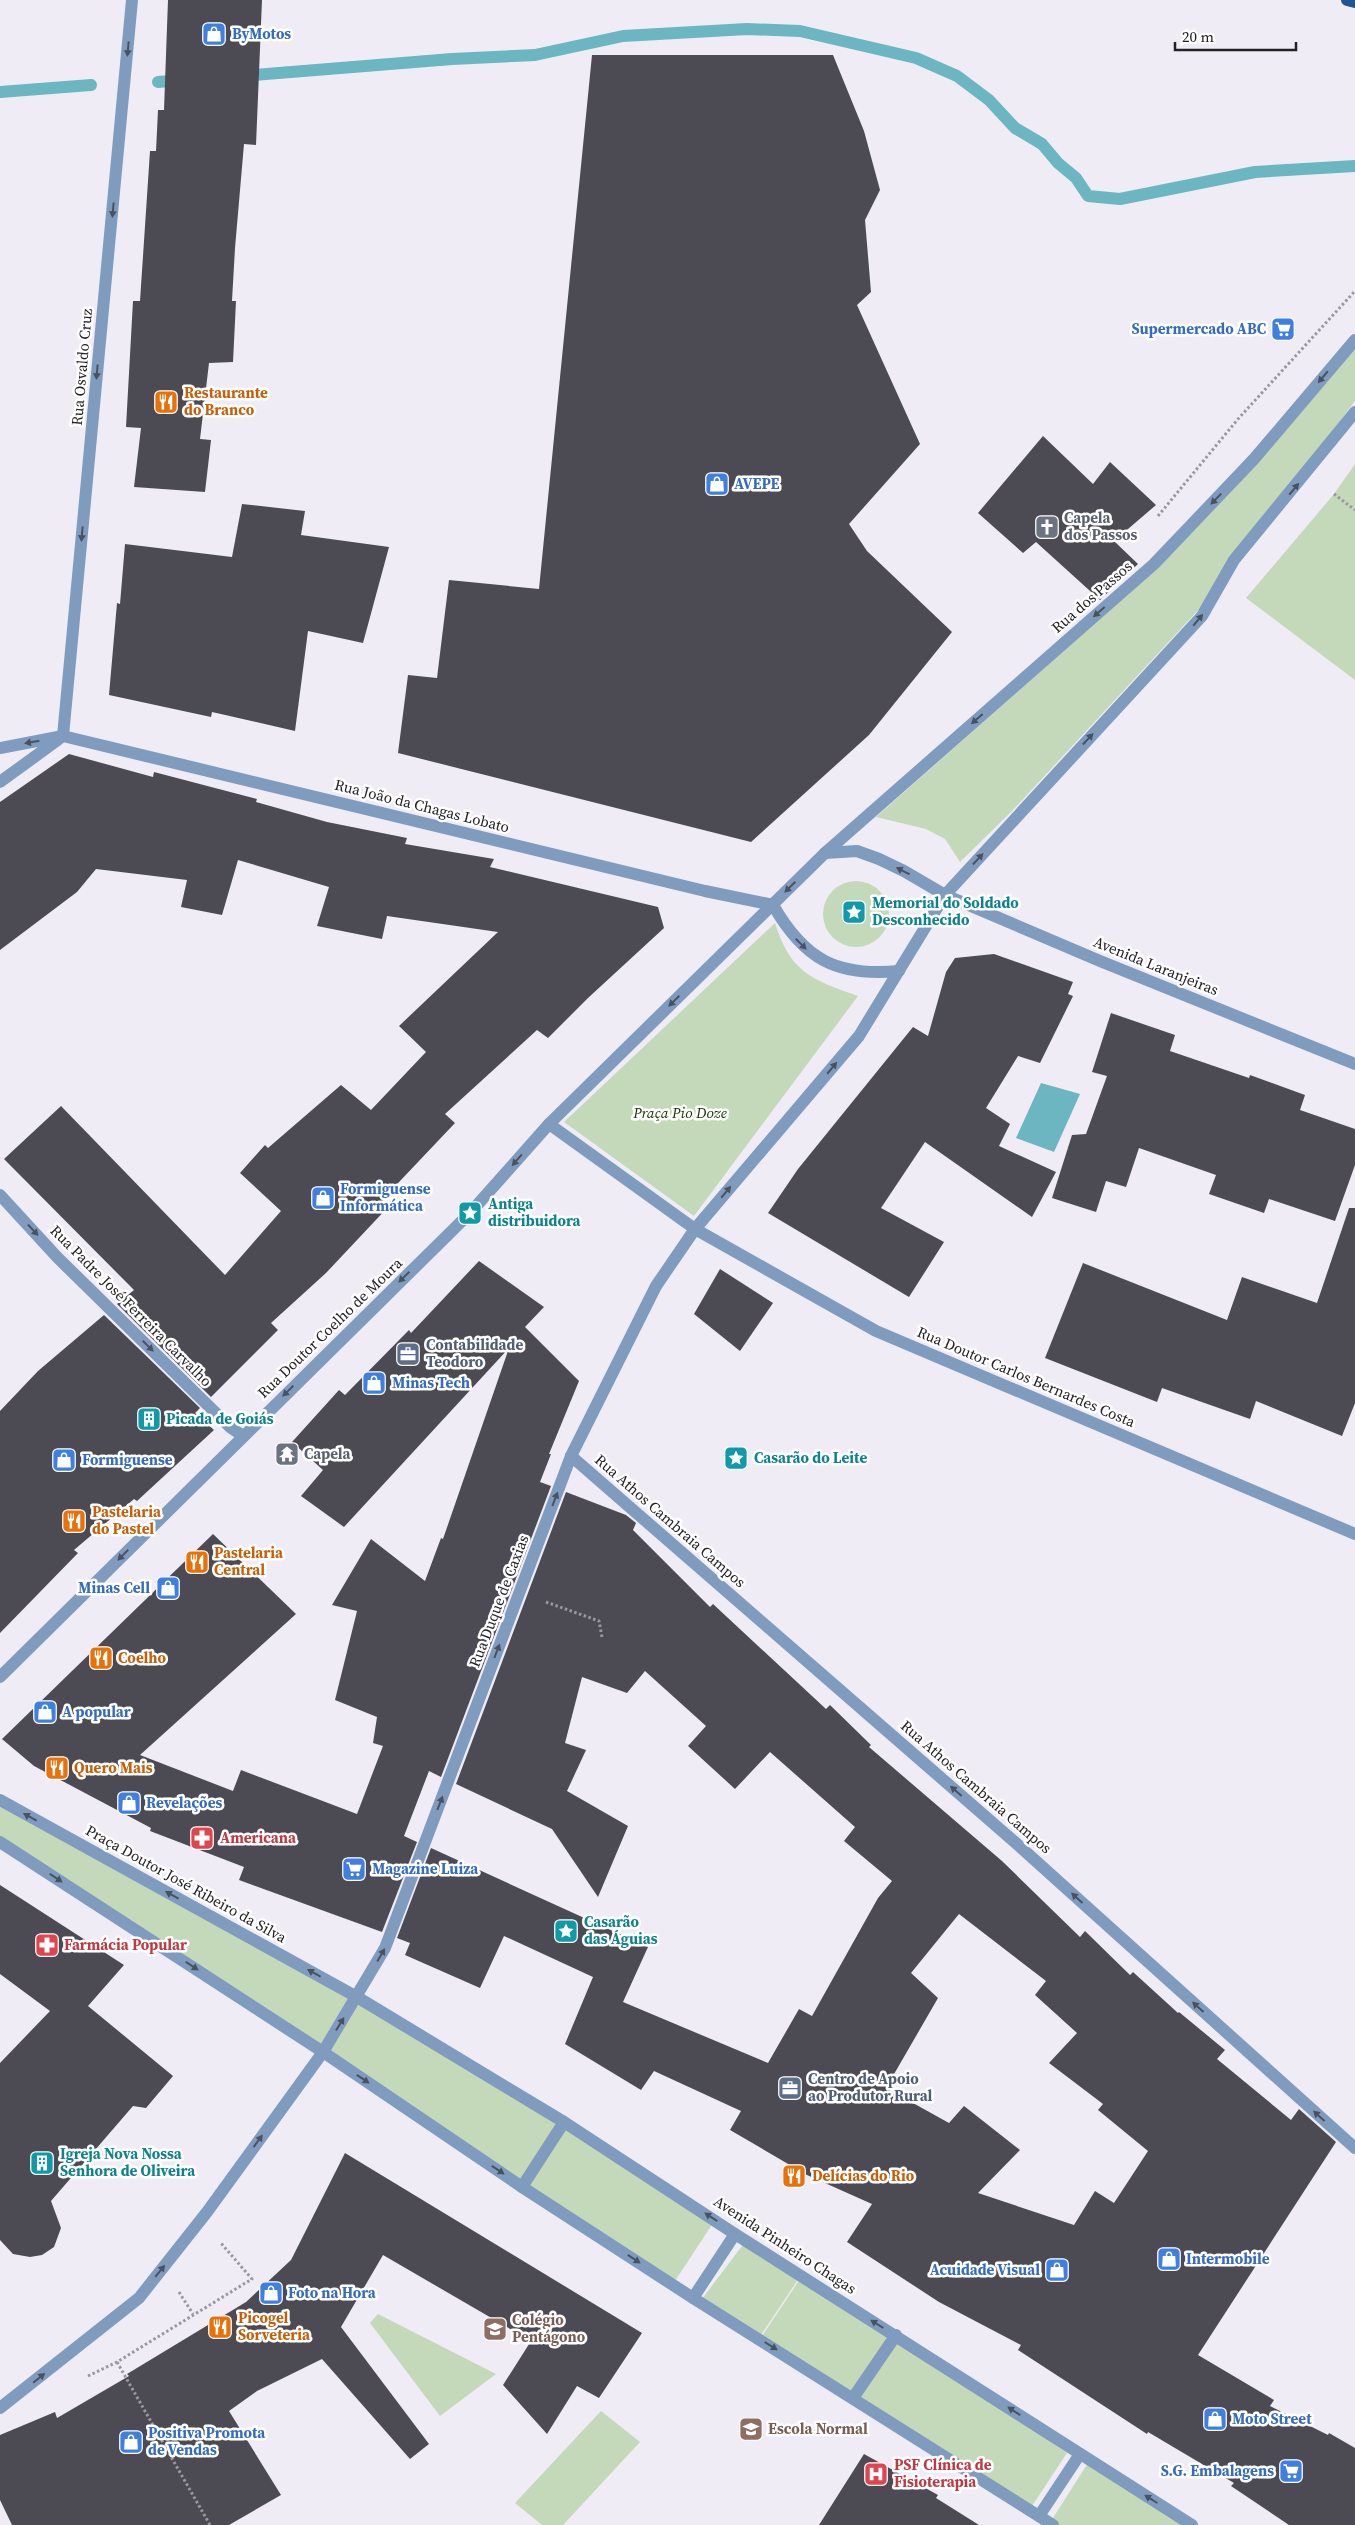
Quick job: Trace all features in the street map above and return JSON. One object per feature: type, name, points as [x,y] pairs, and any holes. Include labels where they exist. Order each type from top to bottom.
[{"type":"main road","points":[[1347,0],[1355,2]]},
{"type":"street","name":"Rua Osvaldo Cruz","points":[[63,736],[132,0]]},
{"type":"street","name":"Rua dos Passos","points":[[825,853],[1154,564],[1254,459],[1355,340]]},
{"type":"street","points":[[945,895],[904,871],[857,851],[825,853],[549,1124],[695,1229],[859,1036],[945,895],[1202,616],[1234,560],[1355,412]]},
{"type":"street","points":[[0,748],[63,736]]},
{"type":"street","points":[[0,782],[63,736]]},
{"type":"street","name":"Rua João da Chagas Lobato","points":[[63,736],[696,889],[773,905]]},
{"type":"street","name":"Avenida Laranjeiras","points":[[945,895],[1100,962],[1355,1064]]},
{"type":"street","points":[[773,905],[786,929],[818,959],[873,974],[899,971]]},
{"type":"street","name":"Rua Doutor Coelho de Moura","points":[[0,1677],[470,1213],[549,1124]]},
{"type":"street","name":"Rua Padre José Ferreira Carvalho","points":[[0,1195],[57,1257],[230,1427],[242,1436]]},
{"type":"street","name":"Rua Duque de Caxias","points":[[0,2408],[139,2298],[207,2212],[323,2052],[357,1997],[385,1948],[570,1456],[656,1286],[695,1229]]},
{"type":"street","name":"Rua Doutor Carlos Bernardes Costa","points":[[695,1229],[876,1331],[1355,1534]]},
{"type":"street","name":"Rua Athos Cambraia Campos","points":[[570,1456],[1017,1844],[1355,2148]]},
{"type":"street","name":"Praça Doutor José Ribeiro da Silva","points":[[0,1800],[357,1997]]},
{"type":"street","points":[[0,1842],[323,2052],[522,2187],[693,2298],[1053,2525]]},
{"type":"street","name":"Avenida Pinheiro Chagas","points":[[357,1997],[564,2122],[735,2234],[1192,2525]]},
{"type":"street","points":[[522,2187],[564,2122]]},
{"type":"street","points":[[693,2298],[735,2234]]},
{"type":"street","points":[[853,2398],[896,2335]]},
{"type":"street","points":[[1039,2516],[1080,2454]]},
{"type":"path","points":[[1152,524],[1238,419],[1355,291]]},
{"type":"path","points":[[1334,494],[1355,510]]},
{"type":"path","points":[[519,1593],[599,1621],[602,1637]]},
{"type":"path","points":[[84,2378],[117,2362],[252,2279],[220,2242]]},
{"type":"path","points":[[178,2291],[193,2314]]},
{"type":"path","points":[[117,2362],[210,2525]]},
{"type":"green space","points":[[1355,346],[1355,401],[1202,606],[1012,811],[960,862],[945,839],[926,829],[876,817],[1162,564]]},
{"type":"green space","points":[[1355,464],[1355,680],[1246,598],[1334,494]]},
{"type":"green space","points":[[849,881],[863,881],[875,886],[884,895],[889,907],[887,927],[880,938],[863,947],[849,947],[837,942],[828,933],[823,921],[823,907],[828,895],[837,886]]},
{"type":"green space","name":"Praça Pio Doze","points":[[775,923],[788,953],[805,972],[828,985],[858,996],[694,1216],[564,1122]]},
{"type":"green space","points":[[0,1801],[356,1997],[323,2051],[0,1840]]},
{"type":"green space","points":[[357,1998],[715,2220],[673,2284],[323,2052]]},
{"type":"green space","points":[[745,2242],[801,2275],[761,2335],[702,2299]]},
{"type":"green space","points":[[802,2276],[895,2336],[853,2396],[762,2336]]},
{"type":"green space","points":[[378,2314],[496,2374],[440,2416],[370,2323]]},
{"type":"green space","points":[[896,2337],[1067,2453],[1030,2509],[854,2397]]},
{"type":"green space","points":[[601,2411],[640,2442],[563,2525],[542,2525],[515,2503]]},
{"type":"green space","points":[[1088,2463],[1188,2525],[1057,2525],[1051,2521]]},
{"type":"water","points":[[1041,1083],[1080,1094],[1054,1152],[1016,1138]]},
{"type":"building","points":[[168,0],[262,0],[256,145],[244,144],[235,248],[232,301],[236,301],[233,362],[209,363],[200,439],[211,440],[205,492],[134,487],[141,428],[126,427],[133,301],[140,301],[150,151],[156,151],[158,110],[164,110]]},
{"type":"building","name":"AVEPE","points":[[592,55],[833,55],[864,131],[880,190],[865,220],[871,292],[857,305],[920,444],[849,524],[867,551],[952,632],[869,735],[751,842],[398,753],[408,675],[437,678],[449,580],[539,589]]},
{"type":"building","name":"Capela dos Passos","points":[[1043,436],[1093,484],[1110,462],[1156,505],[1114,541],[1138,564],[1100,600],[1036,542],[1023,553],[978,513]]},
{"type":"building","points":[[242,504],[305,511],[301,535],[389,547],[363,643],[308,631],[295,731],[212,712],[211,717],[109,695],[117,603],[120,604],[125,544],[232,557]]},
{"type":"building","points":[[69,754],[153,777],[154,772],[257,799],[256,802],[327,822],[407,838],[405,844],[494,859],[490,867],[658,907],[664,928],[588,998],[548,1038],[537,1030],[445,1114],[455,1123],[382,1200],[389,1206],[326,1273],[271,1323],[278,1330],[211,1397],[117,1304],[134,1290],[4,1159],[61,1106],[225,1275],[281,1211],[240,1173],[265,1145],[268,1148],[341,1085],[371,1110],[426,1052],[399,1026],[498,932],[387,916],[382,939],[317,926],[329,887],[238,860],[222,915],[181,907],[187,880],[96,869],[77,892],[0,950],[0,802]]},
{"type":"building","points":[[994,954],[1073,982],[1068,994],[1073,996],[1040,1063],[1018,1056],[986,1108],[1010,1124],[999,1146],[1056,1172],[1032,1217],[925,1142],[881,1208],[944,1242],[909,1297],[768,1213],[798,1169],[913,1027],[928,1036],[946,972],[955,958]]},
{"type":"building","points":[[1111,1013],[1175,1035],[1170,1051],[1249,1078],[1250,1075],[1305,1095],[1300,1110],[1355,1129],[1355,1165],[1335,1221],[1269,1199],[1264,1213],[1209,1194],[1216,1175],[1139,1148],[1126,1187],[1106,1181],[1096,1212],[1052,1198],[1072,1135],[1086,1134],[1107,1076],[1092,1072]]},
{"type":"building","points":[[1349,1208],[1355,1208],[1355,1403],[1342,1436],[1256,1401],[1250,1419],[1162,1388],[1157,1402],[1045,1358],[1083,1263],[1227,1320],[1242,1277],[1317,1303]]},
{"type":"building","points":[[479,1261],[544,1307],[525,1327],[579,1381],[549,1454],[551,1454],[540,1482],[551,1486],[441,1777],[429,1771],[404,1836],[417,1842],[382,1932],[239,1880],[244,1867],[150,1831],[151,1828],[34,1766],[2,1739],[213,1534],[296,1614],[140,1755],[233,1791],[241,1770],[357,1814],[383,1746],[373,1743],[377,1717],[335,1700],[357,1611],[332,1605],[371,1539],[425,1581],[441,1538],[443,1539],[509,1348],[344,1527],[301,1496],[323,1470],[292,1442],[339,1390],[345,1395],[409,1330],[411,1333]]},
{"type":"building","points":[[720,1269],[773,1303],[740,1351],[694,1314]]},
{"type":"building","points":[[104,1315],[200,1408],[195,1413],[214,1430],[137,1501],[134,1499],[74,1550],[78,1553],[0,1633],[0,1411],[38,1371]]},
{"type":"building","points":[[566,1492],[626,1515],[636,1523],[633,1530],[710,1607],[713,1604],[826,1709],[830,1705],[871,1745],[869,1747],[1002,1861],[1080,1937],[1085,1931],[1130,1975],[1133,1972],[1178,2013],[1225,2050],[1217,2059],[1291,2120],[1299,2109],[1336,2142],[1198,2355],[1274,2400],[1270,2406],[1328,2435],[1329,2433],[1355,2448],[1355,2525],[1289,2525],[1231,2486],[1234,2483],[1148,2432],[1147,2434],[1018,2350],[1021,2345],[939,2302],[847,2242],[872,2204],[807,2175],[730,2130],[741,2111],[654,2071],[641,2090],[565,2044],[593,1977],[504,1936],[480,1988],[405,1955],[410,1943],[397,1938],[431,1848],[648,1947],[623,2002],[768,2063],[799,2009],[812,2016],[878,1898],[892,1881],[844,1841],[855,1827],[770,1752],[735,1789],[688,1746],[706,1726],[645,1671],[627,1693],[582,1677],[565,1743],[586,1750],[567,1791],[628,1826],[598,1897],[552,1829],[456,1784]],"holes":[[[959,1914],[1046,1981],[1035,1995],[1077,2033],[1049,2063],[1103,2104],[1098,2110],[1148,2151],[1114,2203],[1095,2191],[1074,2225],[978,2193],[1020,2150],[964,2106],[949,2123],[886,2088],[938,1998],[911,1973]]]},
{"type":"building","name":"Igreja Nova Nossa Senhora de Oliveira","points":[[0,1885],[124,1965],[88,2006],[173,2076],[146,2108],[133,2106],[51,2201],[61,2228],[54,2247],[42,2255],[30,2257],[13,2254],[0,2240],[0,2063],[50,2011],[0,1974]]},
{"type":"building","points":[[345,2153],[642,2333],[599,2398],[577,2386],[547,2434],[503,2385],[531,2341],[383,2255],[341,2327],[429,2444],[410,2459],[322,2359],[257,2391],[229,2411],[281,2495],[229,2525],[12,2525],[0,2500],[0,2435],[55,2412],[57,2418],[129,2376],[127,2374],[246,2302],[291,2260]]},
{"type":"building","name":"PSF Clínica de Fisioterapia","points":[[864,2454],[938,2495],[936,2498],[979,2525],[819,2525]]},
{"type":"waterway","points":[[242,76],[452,59],[535,55],[623,36],[747,29],[800,31],[916,58],[957,76],[989,100],[1015,128],[1042,144],[1058,163],[1076,178],[1088,196],[1120,199],[1255,172],[1355,166]]},
{"type":"waterway","points":[[158,82],[182,80]]},
{"type":"waterway","points":[[0,92],[91,85]]},
{"type":"place","name":"ByMotos","points":[[214,34]]},
{"type":"place","name":"Supermercado ABC","points":[[1283,329]]},
{"type":"place","name":"Restaurante do Branco","points":[[166,402]]},
{"type":"place","name":"AVEPE","points":[[717,484]]},
{"type":"place","name":"Capela dos Passos","points":[[1047,527]]},
{"type":"place","name":"Memorial do Soldado Desconhecido","points":[[854,912]]},
{"type":"place","name":"Formiguense Informática","points":[[323,1198]]},
{"type":"place","name":"Antiga distribuidora","points":[[470,1213]]},
{"type":"place","name":"Contabilidade Teodoro","points":[[408,1354]]},
{"type":"place","name":"Minas Tech","points":[[374,1383]]},
{"type":"place","name":"Picada de Goiás","points":[[149,1419]]},
{"type":"place","name":"Capela","points":[[287,1454]]},
{"type":"place","name":"Casarão do Leite","points":[[736,1458]]},
{"type":"place","name":"Formiguense","points":[[64,1460]]},
{"type":"place","name":"Pastelaria do Pastel","points":[[74,1521]]},
{"type":"place","name":"Pastelaria Central","points":[[197,1562]]},
{"type":"place","name":"Minas Cell","points":[[168,1588]]},
{"type":"place","name":"Coelho","points":[[101,1658]]},
{"type":"place","name":"A popular","points":[[45,1712]]},
{"type":"place","name":"Quero Mais","points":[[57,1768]]},
{"type":"place","name":"Revelações","points":[[129,1803]]},
{"type":"place","name":"Americana","points":[[202,1838]]},
{"type":"place","name":"Magazine Luiza","points":[[354,1869]]},
{"type":"place","name":"Casarão das Águias","points":[[566,1931]]},
{"type":"place","name":"Farmácia Popular","points":[[47,1945]]},
{"type":"place","name":"Centro de Apoio ao Produtor Rural","points":[[790,2088]]},
{"type":"place","name":"Igreja Nova Nossa Senhora de Oliveira","points":[[42,2163]]},
{"type":"place","name":"Delícias do Rio","points":[[794,2176]]},
{"type":"place","name":"Intermobile","points":[[1169,2259]]},
{"type":"place","name":"Acuidade Visual","points":[[1057,2270]]},
{"type":"place","name":"Foto na Hora","points":[[271,2293]]},
{"type":"place","name":"Picogel Sorveteria","points":[[220,2327]]},
{"type":"place","name":"Colégio Pentágono","points":[[495,2329]]},
{"type":"place","name":"Moto Street","points":[[1215,2419]]},
{"type":"place","name":"Escola Normal","points":[[751,2429]]},
{"type":"place","name":"Positiva Promota de Vendas","points":[[131,2442]]},
{"type":"place","name":"S.G. Embalagens","points":[[1291,2471]]},
{"type":"place","name":"PSF Clínica de Fisioterapia","points":[[876,2474]]}]
